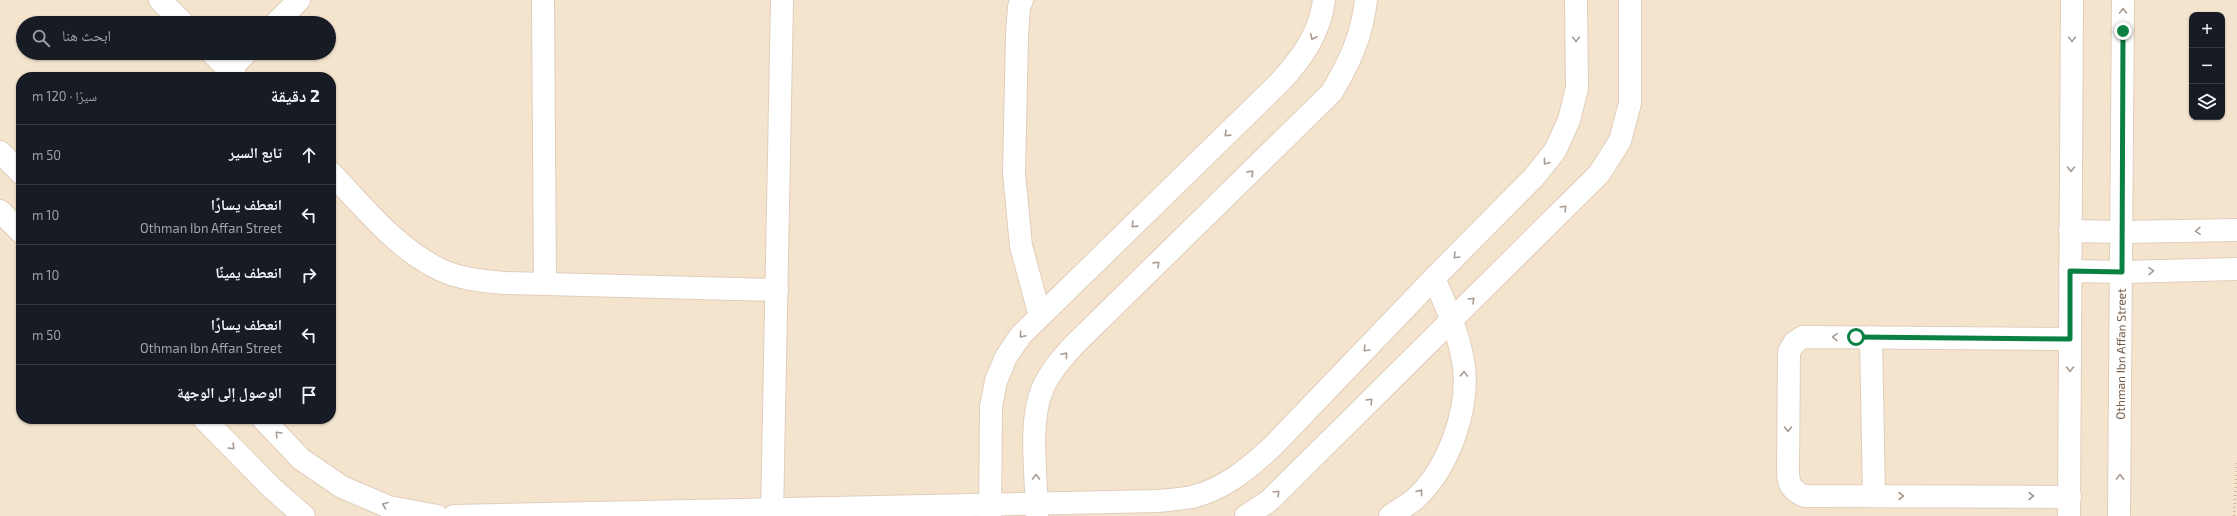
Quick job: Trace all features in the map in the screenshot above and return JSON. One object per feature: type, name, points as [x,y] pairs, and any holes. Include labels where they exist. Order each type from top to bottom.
[{"type":"street","points":[[160,0],[176,16]]},
{"type":"street","points":[[283,16],[299,0]]},
{"type":"street","points":[[543,0],[545,284]]},
{"type":"street","points":[[772,513],[782,0]]},
{"type":"street","points":[[1022,0],[1019,7],[1017,36],[1014,173],[1022,246],[1040,316]]},
{"type":"street","points":[[990,510],[991,407],[996,381],[1006,357],[1021,335],[1300,61],[1314,36],[1324,0]]},
{"type":"street","points":[[1037,510],[1035,418],[1042,391],[1055,366],[1074,345],[1332,92],[1352,58],[1364,21],[1366,0]]},
{"type":"street","points":[[454,516],[1037,510],[1192,497],[1222,486],[1249,468],[1273,446],[1434,278],[1534,177],[1555,151],[1570,120],[1577,88],[1576,0]]},
{"type":"street","points":[[1246,516],[1269,501],[1599,174],[1620,141],[1630,103],[1630,0]]},
{"type":"street","points":[[2070,339],[1871,337],[1803,338],[1794,343],[1789,352],[1788,482],[1794,491],[1804,496],[1874,496],[2070,506],[2072,0]]},
{"type":"street","name":"Othman Ibn Affan Street","points":[[2119,516],[2123,0]]},
{"type":"street","points":[[219,60],[231,72]]},
{"type":"street","points":[[233,72],[241,60]]},
{"type":"street","points":[[0,152],[16,168]]},
{"type":"street","points":[[336,179],[409,251],[438,269],[471,280],[545,284],[777,290]]},
{"type":"street","points":[[0,211],[16,227]]},
{"type":"street","points":[[2070,231],[2122,232],[2237,230]]},
{"type":"street","points":[[2070,271],[2122,272],[2237,269]]},
{"type":"street","points":[[1390,516],[1415,499],[1445,461],[1462,415],[1464,367],[1452,320],[1434,278]]},
{"type":"street","points":[[1871,337],[1874,496]]},
{"type":"street","points":[[209,424],[273,490],[304,516]]},
{"type":"street","points":[[267,424],[301,459],[342,487],[389,507],[436,516]]},
{"type":"path","points":[[2234,516],[2237,462]]},
{"type":"shaded area","points":[[0,0],[2237,0],[2237,516],[0,516]]},
{"type":"route","points":[[1856,337],[2070,339],[2070,271],[2122,272],[2123,31]]}]
